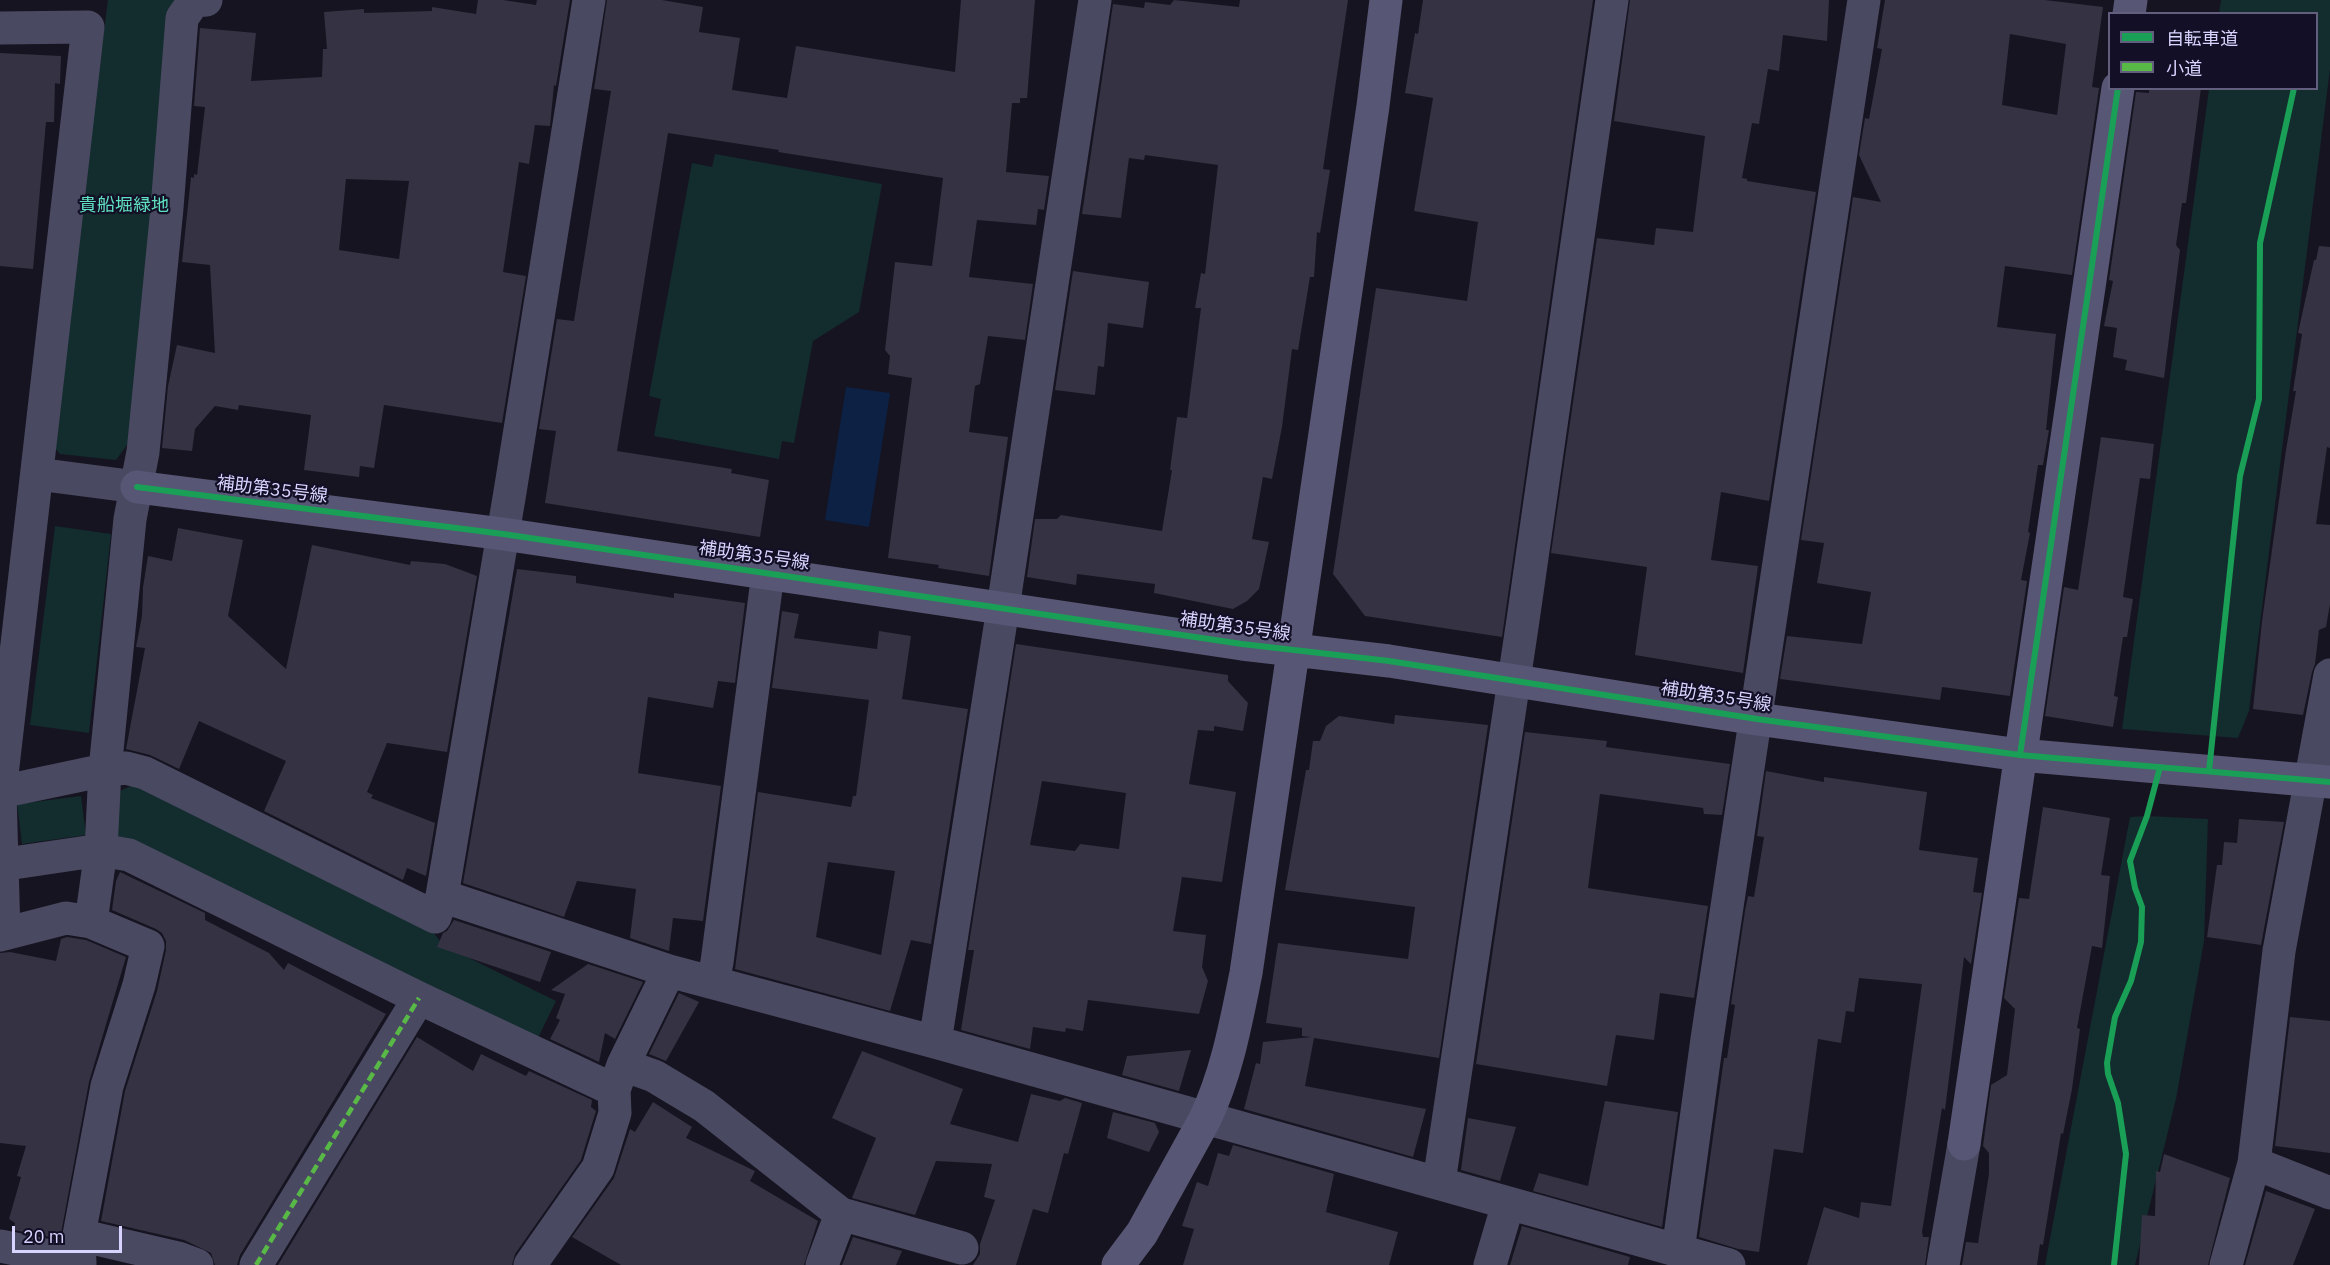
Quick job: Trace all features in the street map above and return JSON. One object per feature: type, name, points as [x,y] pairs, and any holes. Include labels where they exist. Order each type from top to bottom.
[{"type":"street","points":[[90,922],[101,850],[105,770],[130,519],[142,452],[182,18],[194,1],[206,0]]},
{"type":"street","points":[[0,792],[105,770],[126,768],[145,773],[435,917],[442,896],[503,534],[589,0]]},
{"type":"street","points":[[935,1042],[1004,608],[1095,0]]},
{"type":"street","points":[[1118,1265],[1142,1233],[1205,1119],[1214,1100],[1233,1039],[1246,973],[1373,106],[1386,0]]},
{"type":"street","points":[[1439,1182],[1612,0]]},
{"type":"street","points":[[1678,1251],[1707,1040],[1864,0]]},
{"type":"street","points":[[0,28],[87,27],[0,792],[2,934],[66,918],[90,922],[148,946],[139,985],[107,1086],[79,1254]]},
{"type":"street","points":[[1943,1265],[1964,1144],[2118,90]]},
{"type":"street","points":[[37,474],[137,487]]},
{"type":"street","name":"補助第35号線","points":[[137,487],[503,534],[1242,644],[1352,655],[1757,719],[2020,755],[2320,781]]},
{"type":"street","points":[[712,981],[717,962],[768,573]]},
{"type":"street","points":[[2226,1265],[2254,1163],[2279,951],[2320,781],[2330,675]]},
{"type":"street","points":[[1,865],[101,850],[129,855],[419,998],[619,1078],[654,1076],[704,1106],[841,1214],[962,1248]]},
{"type":"street","points":[[442,896],[669,971],[935,1042],[1729,1265]]},
{"type":"street","points":[[530,1265],[598,1168],[615,1113],[619,1078],[669,971]]},
{"type":"street","points":[[256,1265],[419,998]]},
{"type":"street","points":[[2254,1163],[2330,1193]]},
{"type":"street","points":[[1490,1265],[1508,1204]]},
{"type":"street","points":[[822,1265],[841,1214]]},
{"type":"street","points":[[0,1246],[79,1254],[178,1258],[197,1265]]},
{"type":"green space","name":"貴船堀緑地","points":[[108,0],[207,0],[194,1],[130,441],[116,460],[60,454],[51,444]]},
{"type":"green space","points":[[2221,0],[2330,0],[2330,69],[2249,711],[2238,738],[2122,729],[2209,90],[2318,90],[2318,12],[2219,12]]},
{"type":"green space","points":[[715,154],[882,184],[859,312],[813,341],[794,443],[782,441],[779,459],[654,436],[661,399],[649,396],[692,163],[712,167]]},
{"type":"green space","points":[[55,526],[111,534],[89,733],[30,725]]},
{"type":"green space","points":[[135,784],[424,920],[443,945],[556,1001],[537,1040],[116,837],[120,791]]},
{"type":"green space","points":[[81,796],[86,835],[22,844],[17,804]]},
{"type":"green space","points":[[2130,817],[2208,819],[2204,941],[2176,1099],[2135,1265],[2045,1265]]},
{"type":"water","points":[[846,387],[890,393],[869,527],[825,520]]},
{"type":"building","points":[[478,0],[503,0],[536,5],[537,0],[570,0],[556,86],[554,85],[550,126],[535,125],[529,164],[519,162],[503,272],[526,276],[502,423],[384,405],[374,468],[360,466],[359,477],[304,470],[311,415],[239,405],[238,410],[215,406],[195,429],[192,451],[162,448],[168,386],[177,345],[215,353],[210,265],[182,262],[191,177],[194,178],[194,174],[197,175],[205,107],[194,106],[200,28],[256,33],[251,81],[322,77],[323,49],[327,49],[324,12],[364,9],[364,13],[432,11],[432,7],[476,14]],"holes":[[[346,179],[409,181],[399,259],[339,250]]]},
{"type":"building","points":[[607,0],[662,0],[703,7],[699,32],[740,38],[732,90],[787,98],[796,46],[955,72],[961,0],[1035,0],[1027,98],[1020,98],[1020,103],[1012,103],[1006,172],[1049,176],[1044,210],[1038,209],[1036,225],[977,220],[969,277],[1033,284],[1025,340],[988,336],[980,384],[975,386],[969,432],[1008,437],[989,576],[938,568],[939,565],[888,558],[912,378],[888,374],[890,356],[885,350],[895,262],[932,266],[943,178],[778,152],[779,150],[668,133],[617,451],[732,469],[731,473],[769,480],[760,537],[545,503],[556,431],[539,429],[557,319],[574,321],[611,91],[594,89]]},
{"type":"building","points":[[1174,0],[1239,7],[1240,0],[1348,0],[1323,169],[1330,170],[1320,233],[1317,232],[1314,277],[1310,277],[1298,350],[1292,349],[1282,427],[1272,479],[1263,477],[1252,539],[1269,542],[1259,589],[1247,601],[1233,609],[1154,593],[1155,584],[1077,574],[1076,585],[1027,577],[1035,519],[1057,519],[1061,515],[1162,531],[1172,470],[1170,470],[1177,417],[1187,418],[1201,308],[1195,308],[1201,273],[1205,274],[1218,165],[1145,155],[1144,160],[1129,158],[1121,218],[1082,214],[1113,4],[1144,8],[1145,2],[1170,5]]},
{"type":"building","points":[[1423,0],[1593,0],[1502,637],[1365,616],[1333,574],[1376,288],[1467,301],[1478,222],[1414,211],[1433,98],[1405,93]]},
{"type":"building","points":[[1630,0],[1829,0],[1827,41],[1783,35],[1779,71],[1768,69],[1759,124],[1752,123],[1742,178],[1747,181],[1816,192],[1769,501],[1721,492],[1711,560],[1758,566],[1743,673],[1635,655],[1647,567],[1551,553],[1597,238],[1654,245],[1656,228],[1693,232],[1705,136],[1614,121]]},
{"type":"building","points":[[1885,0],[2045,0],[2103,7],[2092,87],[2099,88],[2072,275],[2005,266],[1997,327],[2056,334],[2046,430],[2049,430],[2043,465],[2038,465],[2028,532],[2030,533],[2021,580],[2027,581],[2010,696],[1942,687],[1940,700],[1780,679],[1787,636],[1862,644],[1871,592],[1817,583],[1824,543],[1801,540],[1853,197],[1881,202],[1859,155],[1865,118],[1869,119],[1882,49],[1877,48]],"holes":[[[2010,34],[2066,44],[2057,115],[2002,105]]]},
{"type":"building","points":[[0,53],[61,56],[60,84],[55,83],[54,122],[46,122],[33,269],[0,266]]},
{"type":"building","points":[[2149,90],[2201,90],[2186,203],[2182,203],[2176,245],[2180,250],[2164,378],[2125,370],[2127,360],[2113,357],[2117,328],[2104,326],[2113,281],[2109,280],[2136,92],[2149,93]]},
{"type":"building","points":[[2319,246],[2330,247],[2330,448],[2327,447],[2316,524],[2330,525],[2330,604],[2326,627],[2319,630],[2315,664],[2303,715],[2253,709],[2262,621],[2296,391],[2293,391],[2302,334],[2298,333]]},
{"type":"building","points":[[1073,271],[1149,282],[1143,328],[1108,323],[1104,367],[1098,366],[1095,395],[1055,390]]},
{"type":"building","points":[[2101,437],[2154,444],[2150,479],[2140,478],[2123,597],[2133,599],[2127,637],[2123,637],[2114,696],[2118,697],[2113,727],[2045,716],[2064,587],[2078,590]]},
{"type":"building","points":[[178,528],[243,540],[228,616],[286,669],[312,545],[410,565],[411,561],[445,564],[477,576],[447,752],[387,743],[367,792],[373,795],[371,798],[435,823],[426,876],[407,868],[403,880],[264,811],[286,761],[199,721],[179,769],[150,755],[126,749],[145,648],[136,647],[142,616],[143,587],[148,556],[172,561]]},
{"type":"building","points":[[517,569],[576,576],[576,583],[674,598],[674,593],[745,603],[735,683],[718,681],[713,708],[648,697],[638,773],[721,786],[703,921],[673,918],[669,951],[630,938],[636,889],[577,881],[564,917],[463,883]]},
{"type":"building","points":[[782,611],[799,614],[794,638],[877,649],[879,631],[911,636],[902,699],[968,709],[931,944],[911,940],[890,1011],[735,969],[758,792],[851,807],[853,796],[856,796],[869,700],[772,688]],"holes":[[[828,862],[895,871],[881,955],[816,937]]]},
{"type":"building","points":[[1016,644],[1228,675],[1228,681],[1248,703],[1243,731],[1214,726],[1214,731],[1198,730],[1189,784],[1236,792],[1222,882],[1182,877],[1173,931],[1206,935],[1202,967],[1208,981],[1199,1014],[1088,1000],[1083,1031],[1066,1028],[1065,1032],[1033,1027],[1030,1049],[961,1030],[974,950],[968,950]],"holes":[[[1042,781],[1126,793],[1119,849],[1080,844],[1075,851],[1030,845]]]},
{"type":"building","points":[[1395,715],[1488,725],[1439,1058],[1314,1038],[1305,1086],[1426,1109],[1413,1157],[1244,1109],[1256,1063],[1260,1064],[1263,1042],[1311,1037],[1302,1036],[1302,1028],[1266,1023],[1278,943],[1408,959],[1415,907],[1285,890],[1313,741],[1320,741],[1326,726],[1339,716],[1394,724]]},
{"type":"building","points":[[1525,732],[1607,741],[1606,747],[1730,764],[1722,815],[1704,814],[1703,808],[1600,794],[1588,888],[1708,906],[1694,998],[1660,993],[1654,1040],[1616,1035],[1607,1086],[1476,1064]]},
{"type":"building","points":[[1766,771],[1824,782],[1824,777],[1927,792],[1919,850],[1978,858],[1973,892],[1982,893],[1971,964],[1964,957],[1945,1110],[1942,1108],[1922,1232],[1923,1237],[1929,1237],[1925,1265],[1807,1265],[1824,1207],[1859,1218],[1861,1202],[1891,1206],[1922,984],[1859,978],[1854,1012],[1846,1011],[1841,1043],[1818,1039],[1803,1153],[1774,1149],[1759,1252],[1738,1249],[1699,1237],[1724,1058],[1727,1058],[1735,1005],[1731,1004],[1745,911],[1748,896],[1754,897],[1764,837],[1757,836]]},
{"type":"building","points":[[2043,807],[2110,818],[2101,875],[2110,876],[2102,948],[2092,946],[2077,1028],[2080,1029],[2072,1089],[2063,1134],[2061,1133],[2043,1245],[2040,1244],[2037,1265],[1962,1265],[1966,1242],[1978,1243],[1989,1174],[1989,1153],[1983,1146],[1991,1085],[2007,1075],[2015,1009],[2004,998],[2019,898],[2029,899]]},
{"type":"building","points":[[2239,819],[2284,822],[2261,945],[2207,937],[2217,865],[2222,865],[2224,842],[2237,843]]},
{"type":"building","points":[[120,872],[205,913],[205,920],[269,953],[284,970],[288,963],[386,1014],[240,1255],[237,1265],[215,1265],[211,1253],[184,1240],[101,1221],[125,1091],[157,991],[166,950],[166,941],[162,933],[112,910],[116,881]]},
{"type":"building","points":[[454,920],[551,952],[540,982],[437,947],[443,933]]},
{"type":"building","points":[[67,937],[86,940],[126,957],[89,1082],[60,1239],[14,1230],[15,1223],[9,1219],[21,1177],[17,1176],[26,1146],[0,1143],[0,953],[10,952],[56,961],[61,939]]},
{"type":"building","points":[[588,964],[643,982],[615,1039],[605,1033],[599,1062],[550,1039],[560,1020],[556,1018],[565,994],[551,990]]},
{"type":"building","points":[[679,993],[699,1002],[666,1061],[649,1054]]},
{"type":"building","points":[[2290,1017],[2330,1021],[2330,1153],[2275,1146]]},
{"type":"building","points":[[417,1037],[473,1071],[481,1054],[526,1076],[529,1071],[592,1100],[591,1107],[596,1111],[581,1160],[515,1254],[512,1265],[278,1265]]},
{"type":"building","points":[[1191,1050],[1179,1091],[1122,1075],[1127,1056]]},
{"type":"building","points":[[862,1051],[963,1089],[950,1124],[1018,1142],[1031,1094],[1060,1101],[1065,1098],[1082,1103],[1068,1154],[1064,1153],[1048,1213],[1033,1209],[1016,1265],[973,1265],[980,1254],[980,1244],[995,1200],[984,1197],[992,1164],[936,1161],[915,1215],[852,1198],[876,1138],[832,1118]]},
{"type":"building","points":[[1605,1101],[1678,1112],[1662,1227],[1533,1191],[1539,1173],[1588,1186]]},
{"type":"building","points":[[653,1102],[692,1127],[686,1138],[755,1171],[750,1181],[818,1221],[804,1265],[621,1265],[572,1237],[614,1178],[630,1129],[635,1132]]},
{"type":"building","points":[[1113,1112],[1155,1123],[1159,1132],[1149,1152],[1107,1138]]},
{"type":"building","points":[[1468,1118],[1516,1127],[1500,1181],[1461,1170]]},
{"type":"building","points":[[1233,1145],[1334,1174],[1326,1212],[1398,1232],[1389,1265],[1183,1265],[1194,1229],[1182,1226],[1197,1182],[1208,1186],[1218,1153],[1229,1156]]},
{"type":"building","points":[[2164,1154],[2230,1178],[2208,1265],[2139,1265],[2142,1215],[2155,1216],[2156,1171],[2160,1172]]},
{"type":"building","points":[[2266,1191],[2315,1209],[2293,1265],[2245,1265]]},
{"type":"building","points":[[1522,1226],[1630,1257],[1628,1265],[1510,1265]]},
{"type":"building","points":[[853,1237],[902,1251],[896,1265],[842,1265]]},
{"type":"marked path","points":[[256,1265],[419,998]]},
{"type":"cycle path","points":[[2020,755],[2118,90]]},
{"type":"cycle path","points":[[2209,771],[2240,476],[2259,399],[2260,243],[2294,90]]},
{"type":"cycle path","points":[[137,487],[503,534],[1242,644],[1389,661],[1757,719],[2020,755],[2330,782]]},
{"type":"cycle path","points":[[2114,1265],[2126,1154],[2118,1103],[2108,1074],[2107,1063],[2115,1017],[2131,981],[2141,942],[2142,907],[2135,888],[2130,861],[2147,816],[2160,767]]}]
